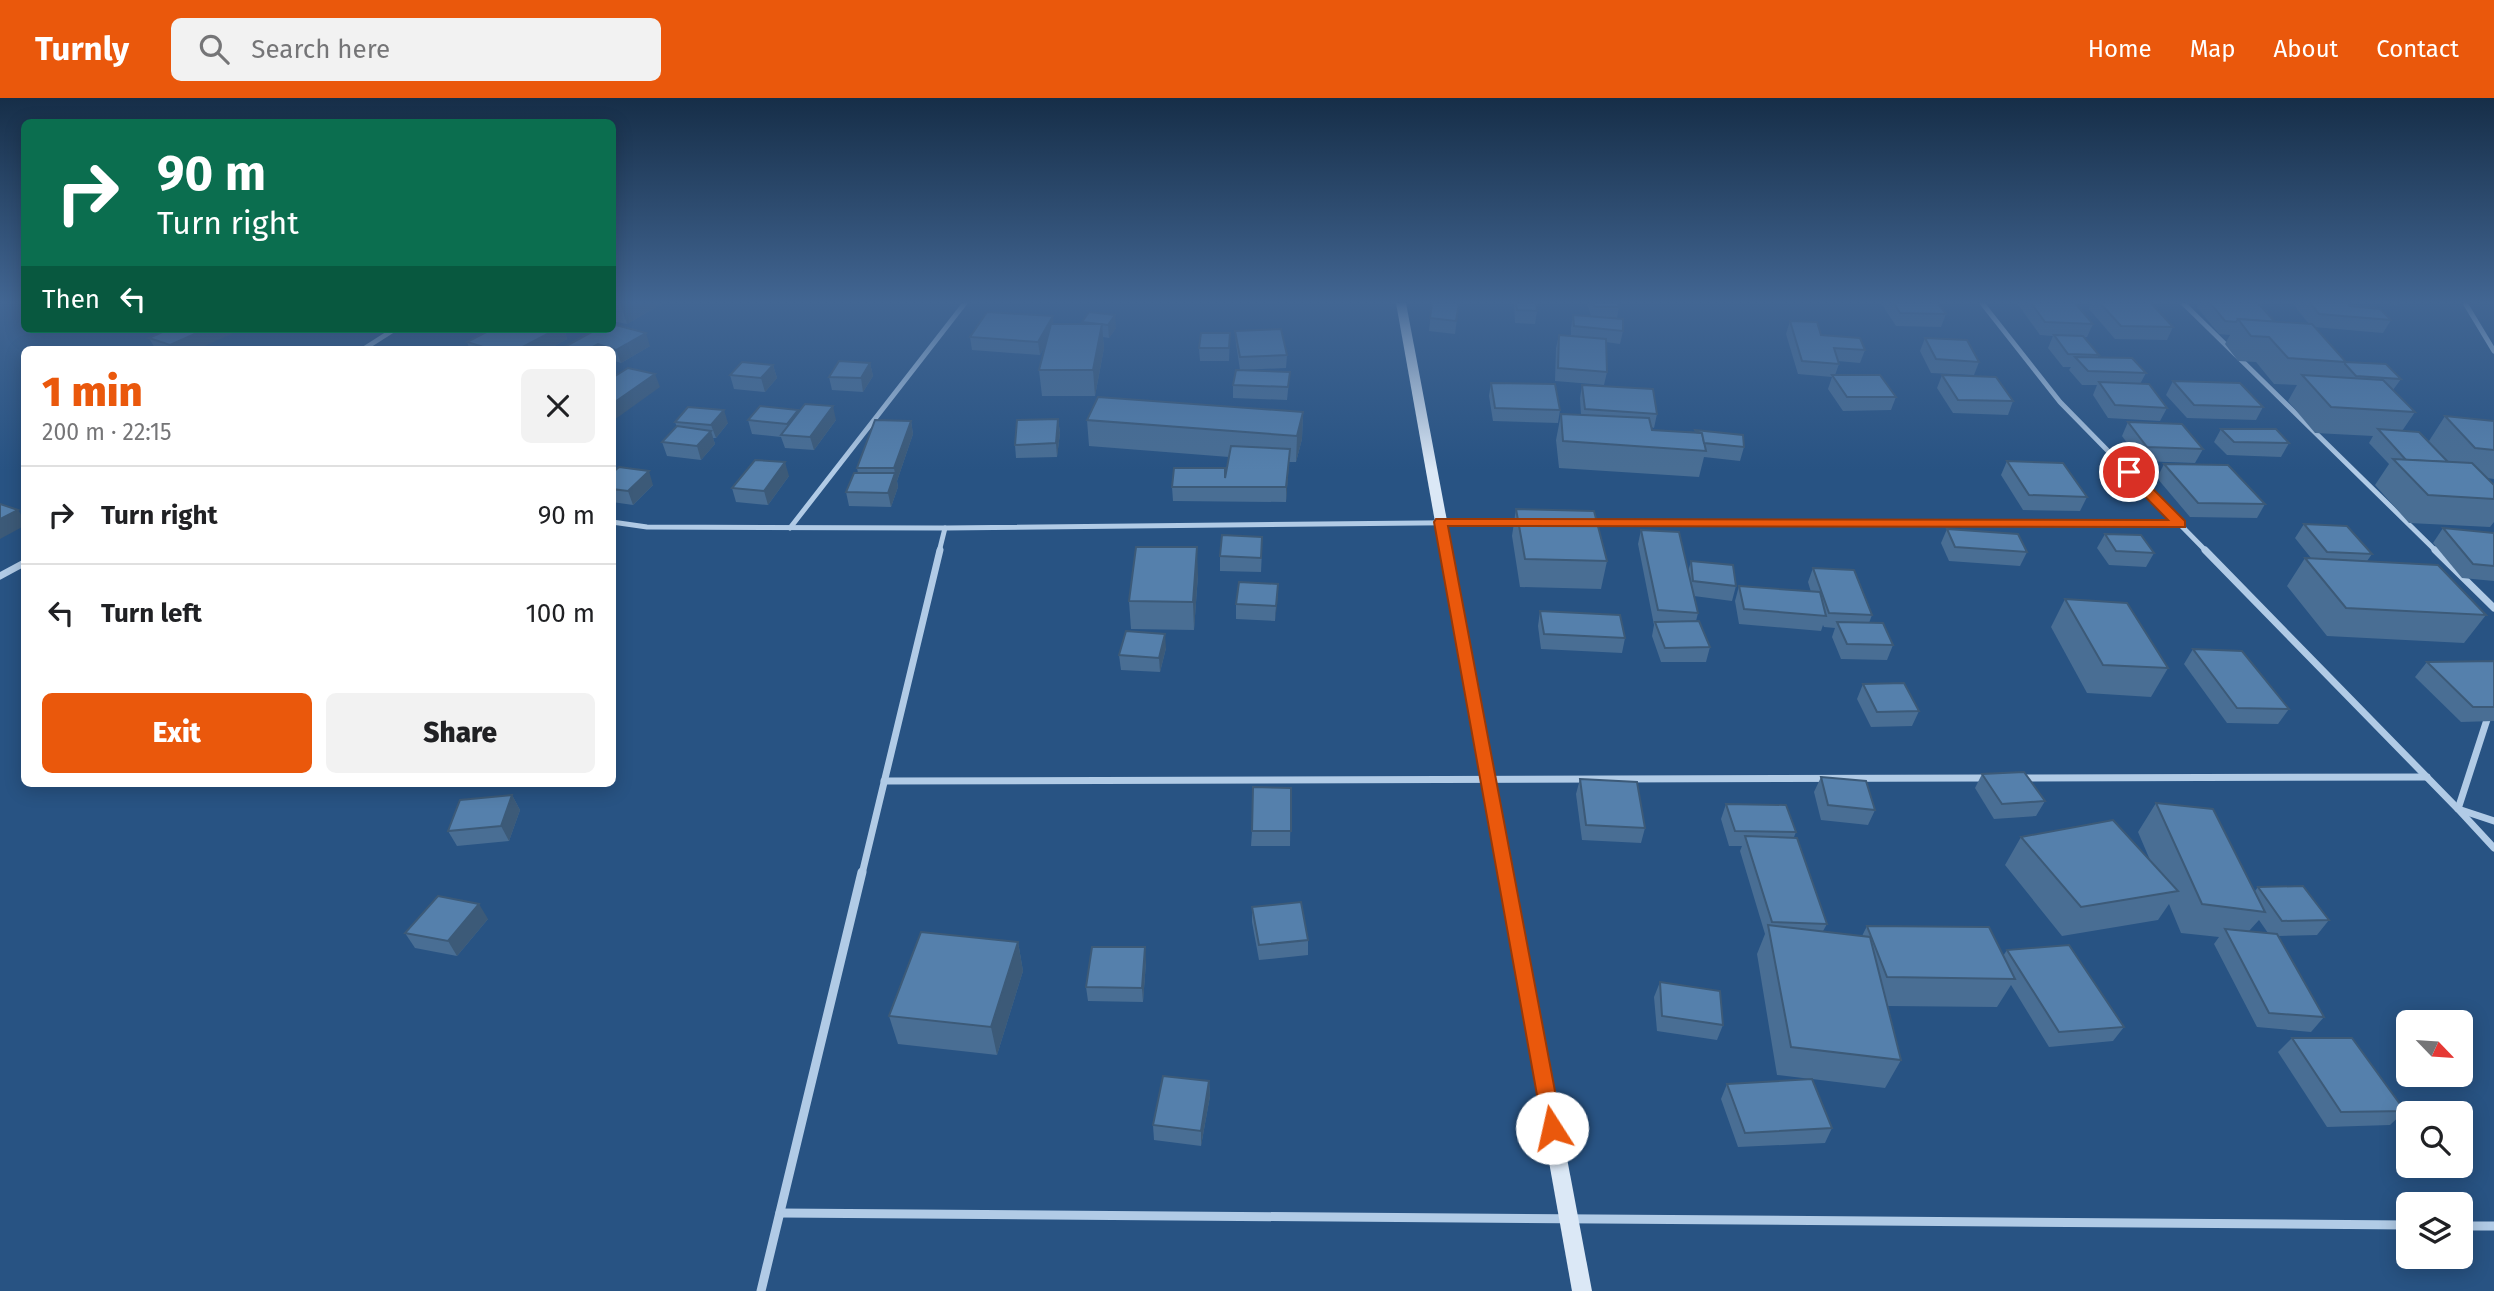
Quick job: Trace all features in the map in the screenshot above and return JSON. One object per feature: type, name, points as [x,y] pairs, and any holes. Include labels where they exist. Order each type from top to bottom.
[{"type":"street","points":[[790,528],[922,359]]},
{"type":"street","points":[[1411,359],[1582,1291]]},
{"type":"street","points":[[2026,359],[2060,402],[2494,848]]},
{"type":"street","points":[[2240,359],[2494,608]]},
{"type":"street","points":[[616,523],[647,527],[945,528],[1524,522]]},
{"type":"street","points":[[1580,522],[2180,524]]},
{"type":"street","points":[[761,1291],[945,528]]},
{"type":"street","points":[[0,576],[21,565]]},
{"type":"street","points":[[2458,809],[2494,698]]},
{"type":"street","points":[[2013,778],[2427,777]]},
{"type":"street","points":[[884,781],[1999,778]]},
{"type":"street","points":[[2458,809],[2494,821]]},
{"type":"street","points":[[779,1213],[2396,1225]]},
{"type":"street","points":[[2473,1226],[2494,1226]]},
{"type":"building","points":[[1042,359],[1095,359],[1093,370],[1039,370]]},
{"type":"building","points":[[1558,359],[1607,359],[1607,372],[1558,368]]},
{"type":"building","points":[[1801,359],[1837,359],[1839,364],[1802,361]]},
{"type":"building","points":[[1936,359],[1977,359],[1979,362]]},
{"type":"building","points":[[2077,359],[2133,359],[2146,373],[2088,371]]},
{"type":"building","points":[[2298,359],[2343,359],[2346,362]]},
{"type":"building","points":[[839,361],[870,363],[861,378],[829,377]]},
{"type":"building","points":[[742,362],[773,365],[761,378],[730,375]]},
{"type":"building","points":[[2345,362],[2386,364],[2401,379],[2356,376]]},
{"type":"building","points":[[628,368],[655,374],[616,401],[616,376]]},
{"type":"building","points":[[1236,370],[1290,372],[1288,387],[1233,385]]},
{"type":"building","points":[[1832,375],[1880,375],[1896,397],[1847,397]]},
{"type":"building","points":[[1942,375],[1996,377],[2013,401],[1958,400]]},
{"type":"building","points":[[2302,375],[2383,380],[2415,412],[2331,407]]},
{"type":"building","points":[[2173,381],[2240,383],[2263,407],[2194,405]]},
{"type":"building","points":[[2099,382],[2149,384],[2167,408],[2115,405]]},
{"type":"building","points":[[1491,383],[1555,384],[1560,410],[1495,408]]},
{"type":"building","points":[[1582,385],[1653,389],[1657,414],[1585,409]]},
{"type":"building","points":[[1098,397],[1303,412],[1297,436],[1087,420]]},
{"type":"building","points":[[805,404],[833,406],[810,437],[781,435]]},
{"type":"building","points":[[760,406],[798,410],[787,424],[748,420]]},
{"type":"building","points":[[688,407],[724,410],[711,425],[675,422]]},
{"type":"building","points":[[1561,414],[1649,418],[1652,430],[1702,433],[1706,451],[1563,441]]},
{"type":"building","points":[[2445,416],[2494,421],[2494,450],[2475,448]]},
{"type":"building","points":[[1058,419],[1056,443],[1015,445],[1017,420]]},
{"type":"building","points":[[875,420],[911,421],[894,468],[857,468]]},
{"type":"building","points":[[2128,422],[2182,424],[2203,449],[2147,447]]},
{"type":"building","points":[[677,426],[711,431],[697,446],[662,442]]},
{"type":"building","points":[[2221,429],[2276,429],[2289,443],[2234,442]]},
{"type":"building","points":[[2378,429],[2419,432],[2448,462],[2406,460]]},
{"type":"building","points":[[1695,430],[1743,435],[1744,447],[1704,443],[1702,433]]},
{"type":"building","points":[[1231,446],[1290,449],[1286,487],[1172,487],[1174,468],[1225,468],[1225,478]]},
{"type":"building","points":[[2393,459],[2472,463],[2494,485],[2494,499],[2428,495]]},
{"type":"building","points":[[755,460],[785,462],[764,491],[732,488]]},
{"type":"building","points":[[2007,461],[2063,463],[2087,497],[2029,495]]},
{"type":"building","points":[[2164,464],[2228,465],[2265,504],[2198,503]]},
{"type":"building","points":[[619,467],[649,471],[628,491],[616,490],[616,470]]},
{"type":"building","points":[[854,473],[895,473],[888,493],[846,492]]},
{"type":"building","points":[[0,504],[18,510],[0,519]]},
{"type":"building","points":[[1516,509],[1594,511],[1607,561],[1525,559]]},
{"type":"building","points":[[2304,524],[2347,526],[2372,554],[2327,552]]},
{"type":"building","points":[[2443,528],[2494,533],[2494,566],[2473,564]]},
{"type":"building","points":[[1947,529],[2018,534],[2027,552],[1955,547]]},
{"type":"building","points":[[1641,530],[1679,532],[1698,613],[1658,610]]},
{"type":"building","points":[[2105,534],[2141,535],[2154,553],[2116,551]]},
{"type":"building","points":[[1222,535],[1262,537],[1261,558],[1220,556]]},
{"type":"building","points":[[1136,547],[1197,547],[1193,602],[1129,601]]},
{"type":"building","points":[[2305,558],[2438,565],[2486,615],[2346,608]]},
{"type":"building","points":[[1691,561],[1733,565],[1736,586],[1693,581]]},
{"type":"building","points":[[1813,568],[1854,570],[1872,615],[1829,613]]},
{"type":"building","points":[[1239,582],[1278,584],[1276,606],[1236,604]]},
{"type":"building","points":[[1739,586],[1820,592],[1826,616],[1744,609]]},
{"type":"building","points":[[2065,599],[2127,603],[2168,668],[2103,665]]},
{"type":"building","points":[[1540,611],[1620,615],[1625,638],[1544,634]]},
{"type":"building","points":[[1699,621],[1710,647],[1665,648],[1655,622]]},
{"type":"building","points":[[1837,622],[1883,623],[1893,645],[1847,644]]},
{"type":"building","points":[[1126,631],[1165,634],[1159,658],[1119,655]]},
{"type":"building","points":[[2193,649],[2242,651],[2289,709],[2237,708]]},
{"type":"building","points":[[2494,661],[2494,707],[2473,707],[2427,662]]},
{"type":"building","points":[[1904,683],[1919,711],[1877,712],[1863,684]]},
{"type":"building","points":[[2024,772],[2045,801],[2002,804],[1982,774]]},
{"type":"building","points":[[1821,777],[1866,781],[1875,810],[1828,805]]},
{"type":"building","points":[[1580,779],[1637,782],[1645,828],[1586,825]]},
{"type":"building","points":[[1253,787],[1291,788],[1291,831],[1252,831]]},
{"type":"building","points":[[512,795],[501,826],[448,831],[460,800]]},
{"type":"building","points":[[2156,803],[2213,809],[2265,912],[2202,904]]},
{"type":"building","points":[[1726,804],[1786,805],[1796,832],[1735,831]]},
{"type":"building","points":[[2113,820],[2178,891],[2081,907],[2021,837]]},
{"type":"building","points":[[1745,836],[1797,838],[1827,924],[1772,922]]},
{"type":"building","points":[[2303,886],[2329,920],[2282,921],[2258,887]]},
{"type":"building","points":[[438,896],[479,904],[448,941],[405,933]]},
{"type":"building","points":[[1301,902],[1308,940],[1259,945],[1252,907]]},
{"type":"building","points":[[1768,925],[1870,937],[1901,1060],[1791,1047]]},
{"type":"building","points":[[1867,926],[1989,927],[2015,979],[1887,977]]},
{"type":"building","points":[[2225,929],[2277,934],[2324,1017],[2269,1013]]},
{"type":"building","points":[[921,932],[1018,942],[991,1027],[889,1016]]},
{"type":"building","points":[[2069,945],[2124,1027],[2059,1032],[2007,950]]},
{"type":"building","points":[[1092,947],[1145,947],[1142,988],[1086,987]]},
{"type":"building","points":[[1660,982],[1720,991],[1723,1025],[1662,1016]]},
{"type":"building","points":[[2292,1038],[2352,1038],[2398,1101],[2396,1111],[2341,1112]]},
{"type":"building","points":[[1163,1076],[1209,1081],[1201,1131],[1153,1125]]},
{"type":"building","points":[[1812,1079],[1832,1128],[1745,1133],[1727,1084]]},
{"type":"route","points":[[1552,1128],[1440,522],[2180,524],[2129,472]]}]
